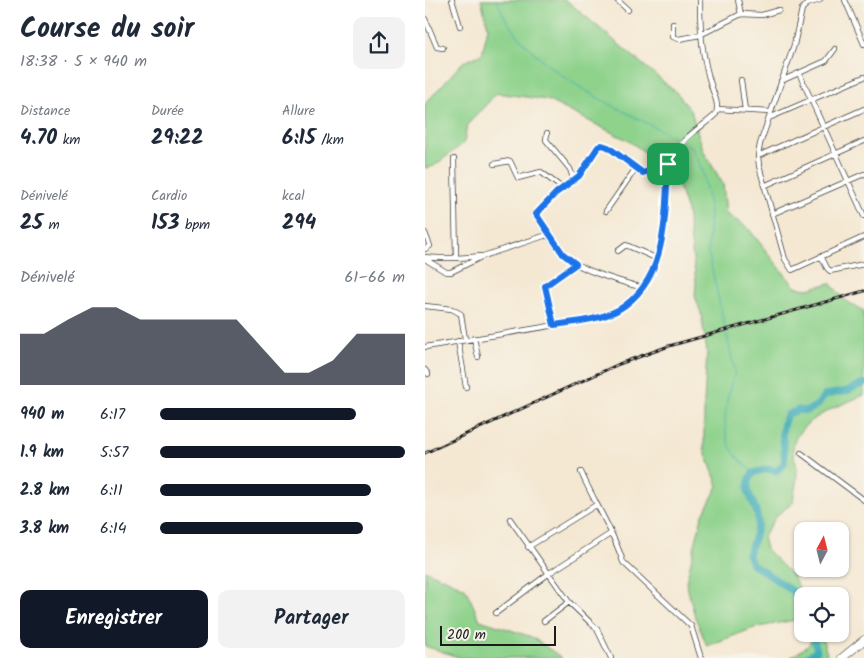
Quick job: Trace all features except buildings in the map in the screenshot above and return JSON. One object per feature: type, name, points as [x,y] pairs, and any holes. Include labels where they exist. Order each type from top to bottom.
[{"type":"highway","points":[[842,658],[864,640]]},
{"type":"street","points":[[452,0],[460,26]]},
{"type":"street","points":[[617,0],[628,10]]},
{"type":"street","points":[[425,347],[602,316],[617,310],[643,288],[658,259],[665,210],[668,164],[686,140],[711,119],[717,109],[705,68],[700,35],[700,0]]},
{"type":"street","points":[[738,0],[741,14]]},
{"type":"street","points":[[820,0],[807,4],[802,9],[793,45],[758,156],[772,214],[792,270],[864,237]]},
{"type":"street","points":[[845,0],[864,44]]},
{"type":"street","points":[[673,24],[675,39],[700,35],[741,14],[762,15],[779,10]]},
{"type":"street","points":[[425,20],[437,47],[443,48]]},
{"type":"street","points":[[781,81],[826,62],[835,49]]},
{"type":"street","points":[[799,73],[864,216]]},
{"type":"street","points":[[769,118],[864,77]]},
{"type":"street","points":[[741,80],[745,110]]},
{"type":"street","points":[[717,109],[771,112]]},
{"type":"street","points":[[758,156],[864,109]]},
{"type":"street","points":[[547,133],[546,140],[570,169],[573,180]]},
{"type":"street","points":[[764,186],[864,141]]},
{"type":"street","points":[[643,288],[619,282],[576,264],[563,254],[536,214],[581,174],[598,147],[602,145],[608,147],[643,173],[668,164]]},
{"type":"street","points":[[454,159],[456,256]]},
{"type":"street","points":[[494,164],[510,161],[518,178],[541,172],[563,188]]},
{"type":"street","points":[[607,210],[636,168]]},
{"type":"street","points":[[772,214],[864,174]]},
{"type":"street","points":[[425,233],[430,246],[425,249]]},
{"type":"street","points":[[425,258],[444,272],[451,272],[483,256],[550,234]]},
{"type":"street","points":[[618,251],[625,245],[658,259]]},
{"type":"street","points":[[425,258],[446,259],[456,256],[483,256]]},
{"type":"street","points":[[821,256],[830,271],[864,264]]},
{"type":"street","points":[[554,325],[545,286],[576,264]]},
{"type":"street","points":[[425,306],[452,309],[461,314],[465,339]]},
{"type":"street","points":[[474,338],[478,357]]},
{"type":"street","points":[[458,341],[466,388]]},
{"type":"street","points":[[801,453],[864,500]]},
{"type":"street","points":[[581,472],[610,534],[619,547],[623,562],[691,626],[701,658]]},
{"type":"street","points":[[528,547],[596,505]]},
{"type":"street","points":[[510,519],[528,547],[569,602],[597,629],[611,658]]},
{"type":"street","points":[[496,614],[549,574],[610,534]]},
{"type":"street","points":[[544,621],[569,602]]},
{"type":"green space","points":[[481,0],[566,0],[678,94],[691,111],[704,152],[723,184],[726,214],[748,228],[795,287],[808,289],[830,283],[846,301],[864,311],[864,395],[821,415],[801,430],[795,439],[793,449],[797,480],[793,503],[777,515],[763,537],[766,549],[792,575],[799,587],[794,587],[794,620],[754,628],[707,646],[695,617],[686,582],[702,516],[718,486],[704,448],[707,352],[701,313],[695,296],[696,282],[687,211],[670,162],[664,163],[652,157],[627,140],[547,100],[497,93],[467,125],[464,143],[434,166],[425,168],[425,104],[463,62],[482,54],[488,27]]},
{"type":"green space","points":[[425,570],[465,588],[480,620],[532,637],[562,658],[461,658],[425,646]]},
{"type":"green space","points":[[810,642],[823,642],[827,654],[821,658],[790,658],[809,645]]},
{"type":"waterway","points":[[496,0],[511,26],[530,49],[552,68],[602,100],[682,142]]},
{"type":"waterway","points":[[686,144],[692,147],[703,172],[710,210],[708,252],[735,372],[725,413],[726,434],[734,453],[753,473]]},
{"type":"waterway","points":[[794,593],[752,564],[748,554],[758,524],[757,513],[749,491],[749,480],[753,473],[767,469],[776,471],[784,464],[782,435],[787,415],[798,410],[807,411],[817,405],[825,395],[847,391],[864,383]]},
{"type":"waterway","points":[[806,658],[817,651],[815,642]]},
{"type":"railway","points":[[425,453],[619,364],[669,346],[864,291]]},
{"type":"route","points":[[602,145],[608,147],[643,173],[655,171],[668,164],[665,210],[658,259],[648,281],[638,294],[617,310],[602,316],[554,325],[545,286],[576,264],[563,254],[544,227],[536,214],[540,208],[579,176],[598,147],[602,145]]}]
